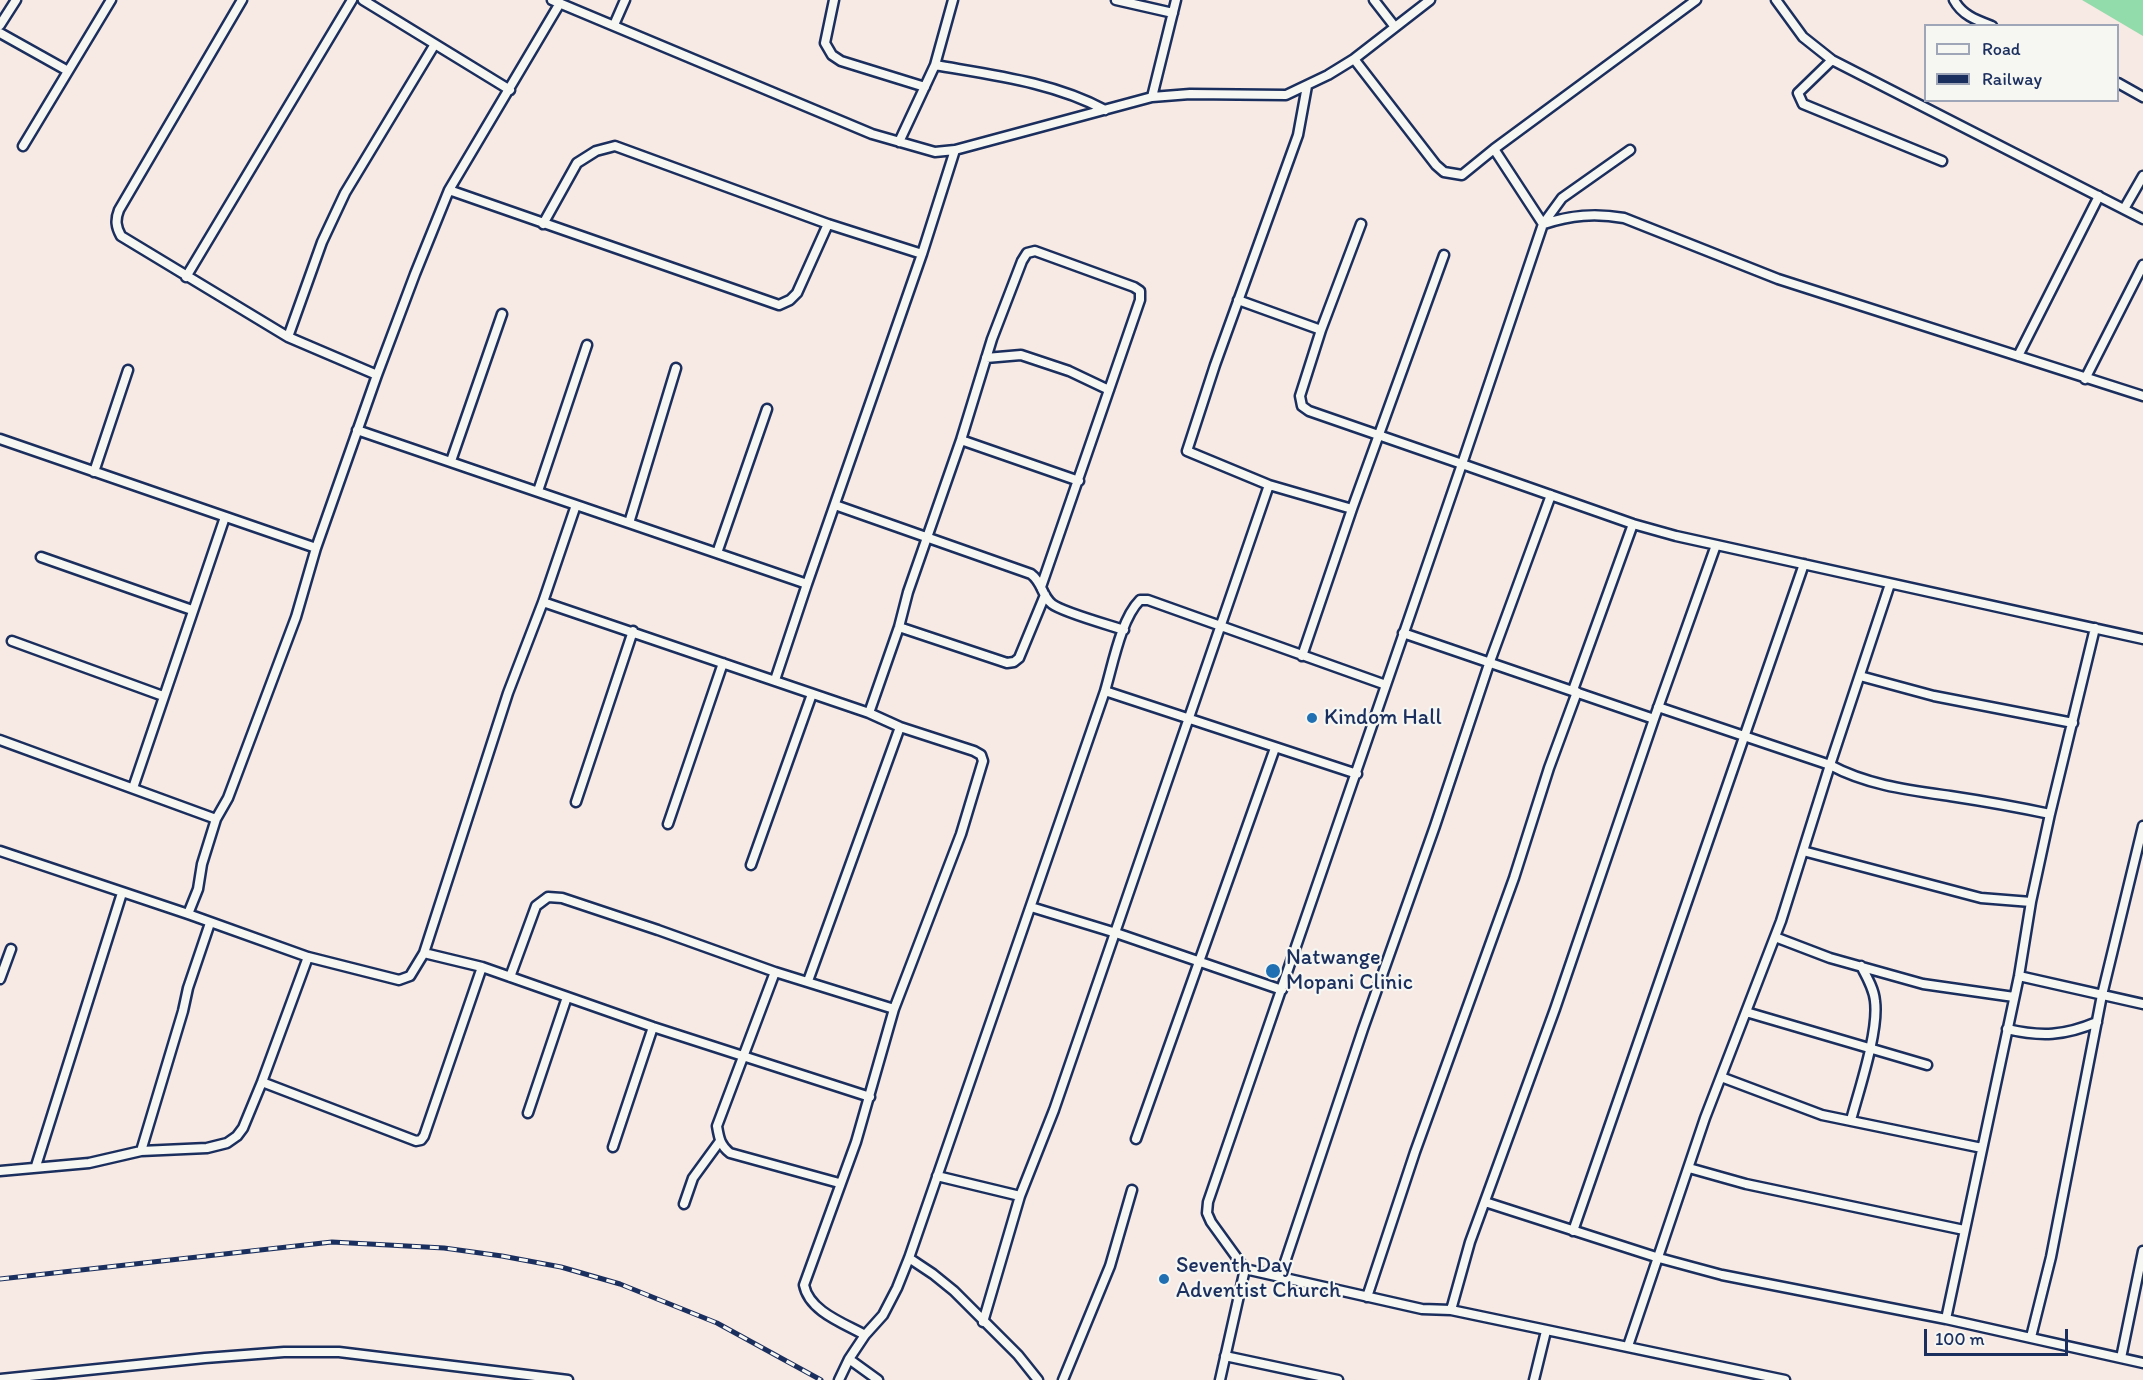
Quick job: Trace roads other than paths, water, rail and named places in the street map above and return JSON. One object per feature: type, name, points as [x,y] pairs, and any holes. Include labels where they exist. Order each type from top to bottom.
[{"type":"street","points":[[0,25],[16,0]]},
{"type":"street","points":[[23,146],[111,0]]},
{"type":"street","points":[[242,0],[116,217],[117,228],[121,236],[288,337],[377,375]]},
{"type":"street","points":[[186,276],[352,0]]},
{"type":"street","points":[[363,0],[510,90]]},
{"type":"street","points":[[614,25],[625,0]]},
{"type":"street","points":[[834,0],[825,43],[832,55],[841,61],[925,87]]},
{"type":"street","points":[[899,142],[935,64],[953,0]]},
{"type":"street","points":[[1116,0],[1173,13]]},
{"type":"street","points":[[1152,97],[1176,0]]},
{"type":"street","points":[[1374,0],[1395,27]]},
{"type":"street","points":[[188,914],[198,889],[202,864],[216,819],[228,798],[296,618],[316,548],[415,274],[449,190],[510,90],[556,2],[872,134],[934,152],[955,150],[1152,97],[1190,94],[1286,95],[1307,86],[1354,59],[1430,0]]},
{"type":"street","points":[[1354,59],[1436,165],[1444,172],[1462,176],[1494,149],[1696,0]]},
{"type":"street","points":[[1776,0],[1803,37],[1832,60],[2143,219]]},
{"type":"street","points":[[1954,0],[1958,8],[1972,18],[1987,24]]},
{"type":"street","points":[[0,33],[68,71]]},
{"type":"street","points":[[288,337],[322,242],[345,193],[435,44]]},
{"type":"street","points":[[1832,60],[1798,93],[1803,104],[1942,161]]},
{"type":"street","points":[[935,64],[1024,81],[1087,100],[1105,110]]},
{"type":"street","points":[[2119,84],[2143,97]]},
{"type":"street","points":[[1307,86],[1298,135],[1238,300],[1187,451],[1269,485],[1352,509]]},
{"type":"street","points":[[543,224],[577,163],[596,151],[615,146],[828,224],[922,254]]},
{"type":"street","points":[[1494,149],[1543,224]]},
{"type":"street","points":[[775,680],[922,254],[955,150]]},
{"type":"street","points":[[1630,150],[1562,198],[1543,224],[1357,774],[1208,1202],[1208,1213],[1211,1222],[1245,1269],[1422,1309],[1434,1308],[1451,1311],[1785,1380]]},
{"type":"street","points":[[2124,209],[2143,176]]},
{"type":"street","points":[[449,190],[779,305],[790,300],[797,293],[828,224]]},
{"type":"street","points":[[2018,356],[2099,196]]},
{"type":"street","points":[[1543,224],[1567,217],[1587,215],[1603,214],[1624,218],[1651,227],[1749,269],[1876,312],[2143,396]]},
{"type":"street","points":[[1361,224],[1321,330],[1300,396],[1302,406],[1309,411],[1634,524],[1890,585],[2143,639]]},
{"type":"street","points":[[869,713],[961,440],[986,358],[1022,261],[1027,254],[1035,251],[1140,291],[1140,300],[1019,658],[1007,663],[899,627]]},
{"type":"street","points":[[1302,656],[1352,509],[1444,255]]},
{"type":"street","points":[[2085,379],[2143,265]]},
{"type":"street","points":[[1238,300],[1321,330]]},
{"type":"street","points":[[451,461],[502,314]]},
{"type":"street","points":[[538,491],[587,345]]},
{"type":"street","points":[[986,358],[1021,356],[1060,368],[1109,390]]},
{"type":"street","points":[[629,523],[676,368]]},
{"type":"street","points":[[94,472],[128,370]]},
{"type":"street","points":[[717,553],[767,409]]},
{"type":"street","points":[[357,430],[807,584]]},
{"type":"street","points":[[0,439],[316,548]]},
{"type":"street","points":[[961,440],[1079,481]]},
{"type":"street","points":[[983,1322],[1020,1196],[1054,1110],[1116,933],[1269,485]]},
{"type":"street","points":[[1280,1277],[1489,664],[1551,495]]},
{"type":"street","points":[[0,851],[308,957],[399,980],[410,976],[424,953],[508,693],[543,602],[576,505]]},
{"type":"street","points":[[835,505],[1030,574],[1038,579],[1053,605],[1124,630]]},
{"type":"street","points":[[133,788],[225,517]]},
{"type":"street","points":[[1367,1297],[1422,1133],[1514,878],[1575,691],[1634,524]]},
{"type":"street","points":[[1451,1311],[1470,1242],[1555,1009],[1653,719],[1716,545]]},
{"type":"street","points":[[41,557],[192,610]]},
{"type":"street","points":[[1573,1231],[1804,564]]},
{"type":"street","points":[[1628,1346],[1721,1077],[1775,937],[1890,585]]},
{"type":"street","points":[[839,1380],[849,1359],[865,1335],[883,1316],[909,1258],[1132,607],[1140,600],[1148,600],[1386,685]]},
{"type":"street","points":[[543,602],[775,680],[981,755],[983,761],[957,845],[894,1009],[870,1097],[804,1285],[806,1293],[816,1306],[865,1335]]},
{"type":"street","points":[[1946,1319],[2019,976],[2031,902],[2050,813],[2095,628]]},
{"type":"street","points":[[576,802],[633,631]]},
{"type":"street","points":[[1403,633],[1653,719]]},
{"type":"street","points":[[12,641],[163,696]]},
{"type":"street","points":[[668,825],[723,663]]},
{"type":"street","points":[[1860,676],[1934,696],[2073,723]]},
{"type":"street","points":[[1105,691],[1357,774]]},
{"type":"street","points":[[751,865],[812,694]]},
{"type":"street","points":[[1658,708],[1830,765],[1847,774],[1898,788],[2050,813]]},
{"type":"street","points":[[808,981],[900,727]]},
{"type":"street","points":[[0,740],[216,819]]},
{"type":"street","points":[[1136,1139],[1275,748]]},
{"type":"street","points":[[2031,1337],[2051,1257],[2102,995],[2143,826]]},
{"type":"street","points":[[1803,851],[1981,898],[2031,902]]},
{"type":"street","points":[[36,1166],[122,893]]},
{"type":"street","points":[[510,977],[536,906],[548,897],[562,898],[775,972],[894,1009]]},
{"type":"street","points":[[1031,907],[1116,933],[1282,990]]},
{"type":"street","points":[[141,1151],[188,988],[210,922]]},
{"type":"street","points":[[1775,937],[1830,958],[1923,984],[2014,997]]},
{"type":"street","points":[[0,979],[11,949]]},
{"type":"street","points":[[424,953],[482,967],[653,1027],[870,1097]]},
{"type":"street","points":[[0,1171],[88,1163],[141,1151],[207,1148],[227,1143],[243,1128],[308,957]]},
{"type":"street","points":[[1851,1120],[1875,1020],[1875,1001],[1871,986],[1861,966]]},
{"type":"street","points":[[262,1082],[416,1141],[421,1140],[482,967]]},
{"type":"street","points":[[775,972],[717,1126],[720,1141],[723,1148],[730,1153],[839,1183]]},
{"type":"street","points":[[2019,976],[2143,1004]]},
{"type":"street","points":[[528,1113],[567,997]]},
{"type":"street","points":[[1746,1012],[1927,1065]]},
{"type":"street","points":[[2007,1029],[2030,1035],[2060,1035],[2097,1022]]},
{"type":"street","points":[[614,1147],[653,1027]]},
{"type":"street","points":[[1721,1077],[1814,1112],[1982,1148]]},
{"type":"street","points":[[684,1204],[693,1178],[720,1141]]},
{"type":"street","points":[[1689,1168],[1746,1184],[1964,1230]]},
{"type":"street","points":[[937,1176],[1020,1196]]},
{"type":"street","points":[[1063,1380],[1110,1266],[1132,1190]]},
{"type":"street","points":[[1485,1202],[1659,1258],[1722,1275],[1946,1319],[2143,1363]]},
{"type":"street","points":[[2121,1358],[2143,1251]]},
{"type":"street","points":[[909,1258],[954,1291],[1018,1355],[1038,1380]]},
{"type":"street","points":[[1220,1380],[1245,1269]]},
{"type":"street","points":[[1534,1380],[1546,1331]]},
{"type":"street","points":[[0,1378],[205,1358],[284,1352],[339,1352],[568,1380]]},
{"type":"street","points":[[1225,1356],[1338,1380]]},
{"type":"street","points":[[849,1359],[878,1380]]},
{"type":"railway","points":[[0,1279],[332,1242],[444,1248],[561,1267],[620,1284],[717,1323],[821,1380]]},
{"type":"place","name":"Kindom Hall","points":[[1312,718]]},
{"type":"place","name":"Natwange Mopani Clinic","points":[[1273,971]]},
{"type":"place","name":"Seventh Day Adventist Church","points":[[1164,1279]]}]
